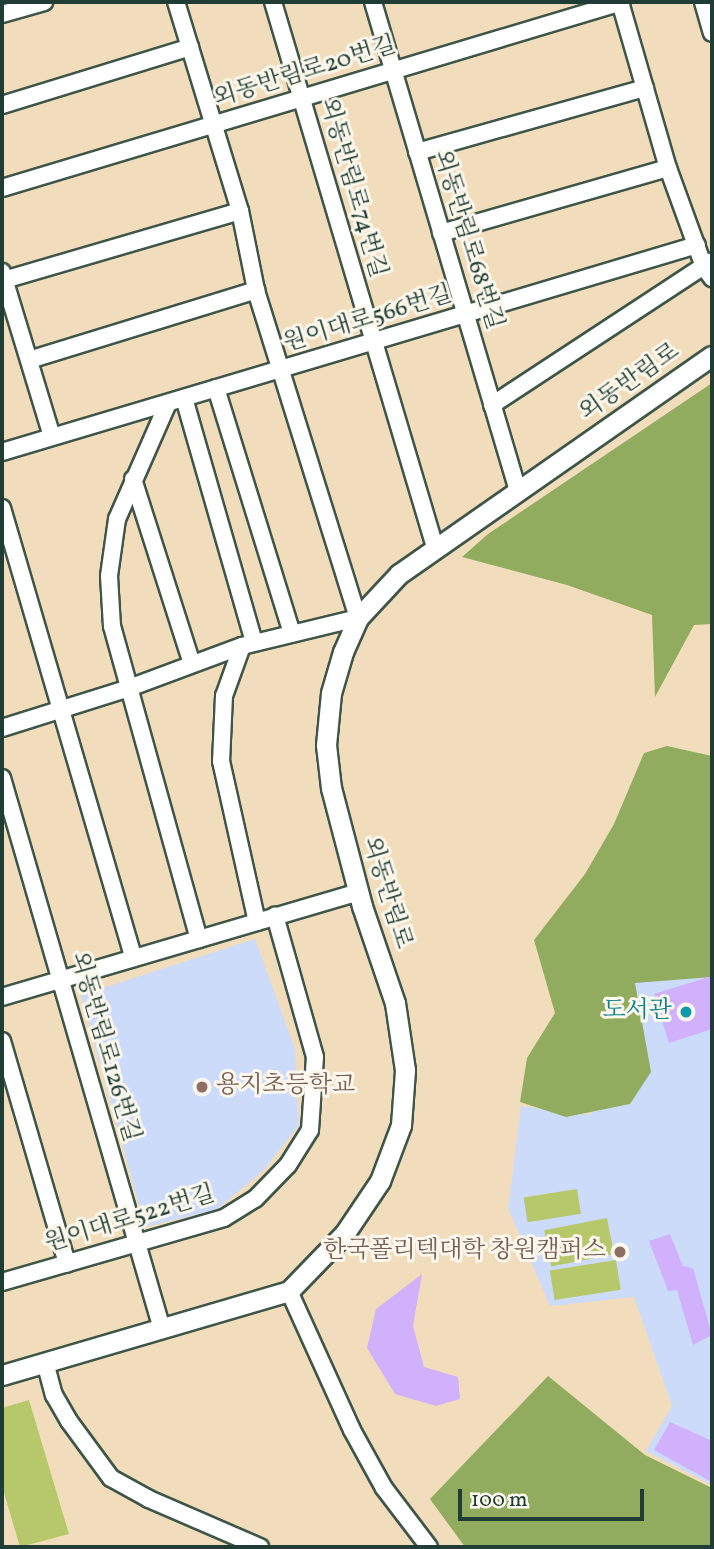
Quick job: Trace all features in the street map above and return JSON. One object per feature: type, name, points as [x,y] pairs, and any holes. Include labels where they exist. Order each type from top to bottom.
[{"type":"main road","name":"외동반림로","points":[[289,1292],[352,1223],[380,1181],[401,1125],[405,1070],[395,1003],[359,892],[331,788],[326,745],[331,693],[343,652],[358,618],[399,575],[435,547],[712,356]]},
{"type":"main road","points":[[2,1374],[289,1292]]},
{"type":"street","points":[[2,14],[44,2]]},
{"type":"street","points":[[2,727],[130,688],[248,644],[358,618],[256,290],[240,211],[176,2]]},
{"type":"street","name":"외동반림로74번길","points":[[274,2],[435,547]]},
{"type":"street","name":"외동반림로68번길","points":[[373,2],[518,491]]},
{"type":"street","points":[[492,405],[709,269],[696,245],[668,168],[621,2]]},
{"type":"street","name":"외동반림로20번길","points":[[2,188],[621,2]]},
{"type":"street","points":[[703,2],[712,33]]},
{"type":"street","points":[[2,105],[190,47]]},
{"type":"street","points":[[417,152],[645,88]]},
{"type":"street","points":[[441,233],[668,168]]},
{"type":"street","points":[[52,437],[29,360],[6,301],[3,276],[240,211]]},
{"type":"street","name":"원이대로566번길","points":[[2,452],[696,245]]},
{"type":"street","points":[[29,360],[256,290]]},
{"type":"street","points":[[216,388],[292,633]]},
{"type":"street","points":[[176,400],[133,479],[117,519],[109,576],[112,626],[199,939]]},
{"type":"street","points":[[176,400],[248,644],[224,696],[221,761],[257,922]]},
{"type":"street","points":[[133,479],[192,664]]},
{"type":"street","points":[[2,508],[134,958]]},
{"type":"street","name":"외동반림로126번길","points":[[2,778],[162,1329]]},
{"type":"street","points":[[2,997],[359,892]]},
{"type":"street","name":"원이대로522번길","points":[[2,1282],[224,1218],[255,1199],[288,1165],[310,1130],[315,1057],[275,916]]},
{"type":"street","points":[[2,1041],[67,1264]]},
{"type":"street","points":[[289,1292],[352,1430],[384,1488],[429,1547]]},
{"type":"street","points":[[46,1362],[54,1395],[69,1421],[111,1478],[149,1499],[260,1547]]},
{"type":"shaded area","name":"용지초등학교","points":[[255,939],[295,1049],[299,1125],[264,1170],[216,1210],[145,1227],[81,995]]},
{"type":"shaded area","name":"한국폴리텍대학 창원캠퍼스","points":[[712,966],[712,1485],[646,1451],[672,1406],[634,1297],[550,1306],[508,1208],[521,1106],[588,1115],[637,1085],[627,971]]},
{"type":"green space","points":[[712,383],[712,624],[694,625],[655,697],[652,615],[567,585],[462,557],[488,534]]},
{"type":"green space","points":[[667,746],[712,756],[712,977],[635,983],[651,1072],[630,1104],[566,1117],[520,1102],[527,1058],[555,1013],[534,940],[585,874],[614,824],[644,753]]},
{"type":"green space","points":[[577,1189],[581,1214],[528,1222],[524,1197]]},
{"type":"green space","points":[[607,1218],[614,1254],[551,1267],[544,1230]]},
{"type":"green space","points":[[616,1260],[621,1290],[555,1300],[550,1270]]},
{"type":"green space","points":[[548,1376],[645,1455],[712,1488],[712,1547],[465,1547],[430,1499]]},
{"type":"green space","points":[[29,1400],[69,1534],[20,1547],[2,1486],[2,1408]]},
{"type":"building","name":"도서관","points":[[712,976],[712,1029],[669,1043],[654,994]]},
{"type":"building","points":[[670,1234],[683,1266],[693,1268],[712,1335],[693,1345],[677,1290],[668,1291],[649,1241]]},
{"type":"building","points":[[422,1274],[413,1326],[424,1367],[458,1377],[460,1399],[436,1406],[395,1394],[367,1348],[376,1309]]},
{"type":"building","points":[[670,1422],[712,1441],[712,1482],[654,1450]]},
{"type":"place","name":"도서관","points":[[686,1012]]},
{"type":"place","name":"용지초등학교","points":[[202,1087]]},
{"type":"place","name":"한국폴리텍대학 창원캠퍼스","points":[[620,1252]]}]
